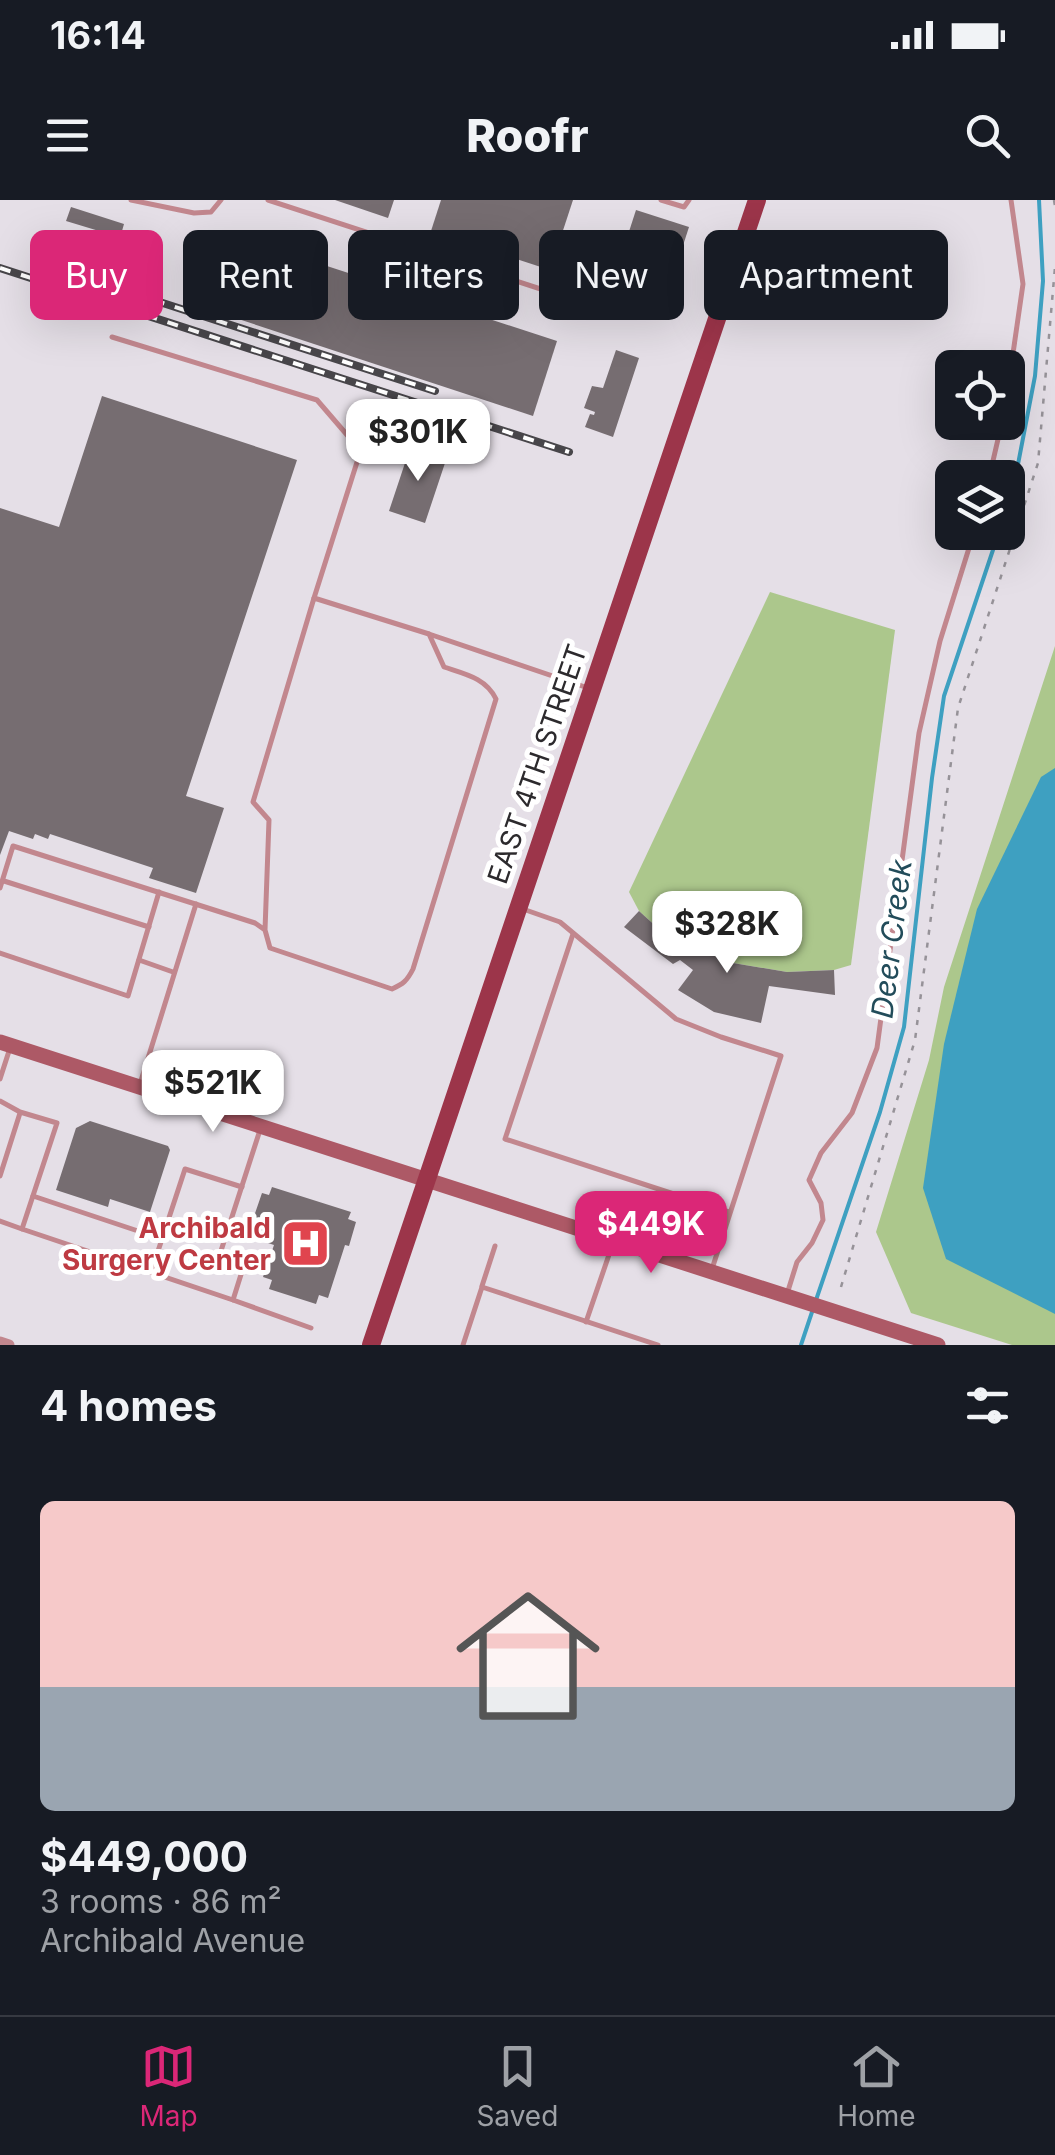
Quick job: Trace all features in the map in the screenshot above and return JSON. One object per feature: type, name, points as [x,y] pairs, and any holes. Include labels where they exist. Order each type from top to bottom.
[{"type":"main road","name":"EAST 4TH STREET","points":[[370,1345],[752,201]]},
{"type":"main road","points":[[6,1044],[938,1345]]},
{"type":"street","points":[[0,1342],[8,1345]]},
{"type":"lane","points":[[131,200],[194,213],[211,212],[221,200]]},
{"type":"lane","points":[[268,200],[539,288]]},
{"type":"lane","points":[[660,200],[684,206],[689,200]]},
{"type":"lane","points":[[1011,200],[1022,284],[1013,350]]},
{"type":"lane","points":[[112,337],[317,400],[348,436],[358,459],[253,802],[269,820],[265,930],[270,948],[392,990],[407,981],[413,969],[496,699],[491,688],[478,679],[444,667],[429,634]]},
{"type":"lane","points":[[794,1298],[797,1262],[823,1220],[810,1180],[821,1153],[852,1113],[877,1048],[918,733],[968,550]]},
{"type":"lane","points":[[314,598],[591,689]]},
{"type":"lane","points":[[148,926],[1,884],[14,846],[254,923],[265,930]]},
{"type":"lane","points":[[0,953],[128,996],[159,892]]},
{"type":"lane","points":[[139,1087],[196,904]]},
{"type":"lane","points":[[518,907],[560,922],[676,1020],[781,1056],[711,1272]]},
{"type":"lane","points":[[573,934],[504,1139],[729,1212]]},
{"type":"lane","points":[[140,960],[173,972]]},
{"type":"lane","points":[[0,1079],[6,1044]]},
{"type":"lane","points":[[0,1100],[20,1112],[57,1123],[22,1229]]},
{"type":"lane","points":[[0,1176],[20,1112]]},
{"type":"lane","points":[[233,1300],[244,1265],[219,1257],[261,1127]]},
{"type":"lane","points":[[151,1272],[185,1168],[242,1187]]},
{"type":"lane","points":[[33,1196],[162,1239]]},
{"type":"lane","points":[[0,1221],[311,1328]]},
{"type":"lane","points":[[586,1322],[614,1240]]},
{"type":"lane","points":[[462,1345],[494,1246]]},
{"type":"lane","points":[[482,1287],[658,1345]]},
{"type":"path","points":[[1054,200],[1055,206]]},
{"type":"path","points":[[840,1287],[915,1040],[958,708],[1038,463],[1055,267]]},
{"type":"green space","points":[[770,592],[895,630],[851,965],[834,970],[787,972],[727,962],[660,930],[639,911],[629,892]]},
{"type":"green space","points":[[1055,646],[1055,1345],[1012,1345],[911,1313],[876,1232],[929,1060],[944,987]]},
{"type":"water","points":[[1055,768],[1055,1314],[946,1259],[923,1188],[944,1044],[977,909],[1041,777]]},
{"type":"building","points":[[335,200],[394,200],[388,218]]},
{"type":"building","points":[[441,200],[573,200],[563,230],[539,230],[539,266],[519,260],[519,230],[431,230]]},
{"type":"building","points":[[71,207],[124,224],[122,230],[96,230],[66,221]]},
{"type":"building","points":[[636,210],[689,227],[684,242],[684,230],[630,230]]},
{"type":"building","points":[[328,266],[348,273],[348,320],[493,320],[557,341],[533,416],[241,320],[328,320]]},
{"type":"building","points":[[616,350],[639,358],[613,437],[585,427],[590,414],[595,412],[584,408],[592,386],[603,388]]},
{"type":"building","points":[[102,396],[297,460],[186,796],[224,808],[196,893],[149,878],[153,868],[50,834],[48,839],[35,834],[33,839],[9,831],[0,855],[0,508],[59,527]]},
{"type":"building","points":[[411,445],[447,457],[425,523],[389,511]]},
{"type":"building","points":[[639,911],[660,930],[727,962],[787,972],[834,970],[835,995],[769,986],[761,1023],[714,1012],[678,990],[693,970],[680,960],[673,964],[624,927]]},
{"type":"building","points":[[90,1121],[168,1146],[150,1212],[110,1199],[108,1207],[56,1190],[76,1128]]},
{"type":"building","points":[[272,1187],[351,1212],[348,1219],[356,1222],[328,1298],[319,1295],[316,1304],[269,1289],[272,1280],[263,1277],[274,1245],[256,1239],[258,1231],[250,1228],[262,1193],[269,1195]]},
{"type":"waterway","name":"Deer Creek","points":[[1019,460],[1035,376],[1043,281],[1039,200]]},
{"type":"waterway","name":"Deer Creek","points":[[815,1303],[880,1112],[904,1027],[944,696],[993,550]]},
{"type":"waterway","name":"Deer Creek","points":[[801,1345],[812,1312]]},
{"type":"railway","points":[[0,268],[569,452]]},
{"type":"railway","points":[[163,303],[435,391]]},
{"type":"place","name":"Archibald Surgery Center","points":[[306,1244]]}]
